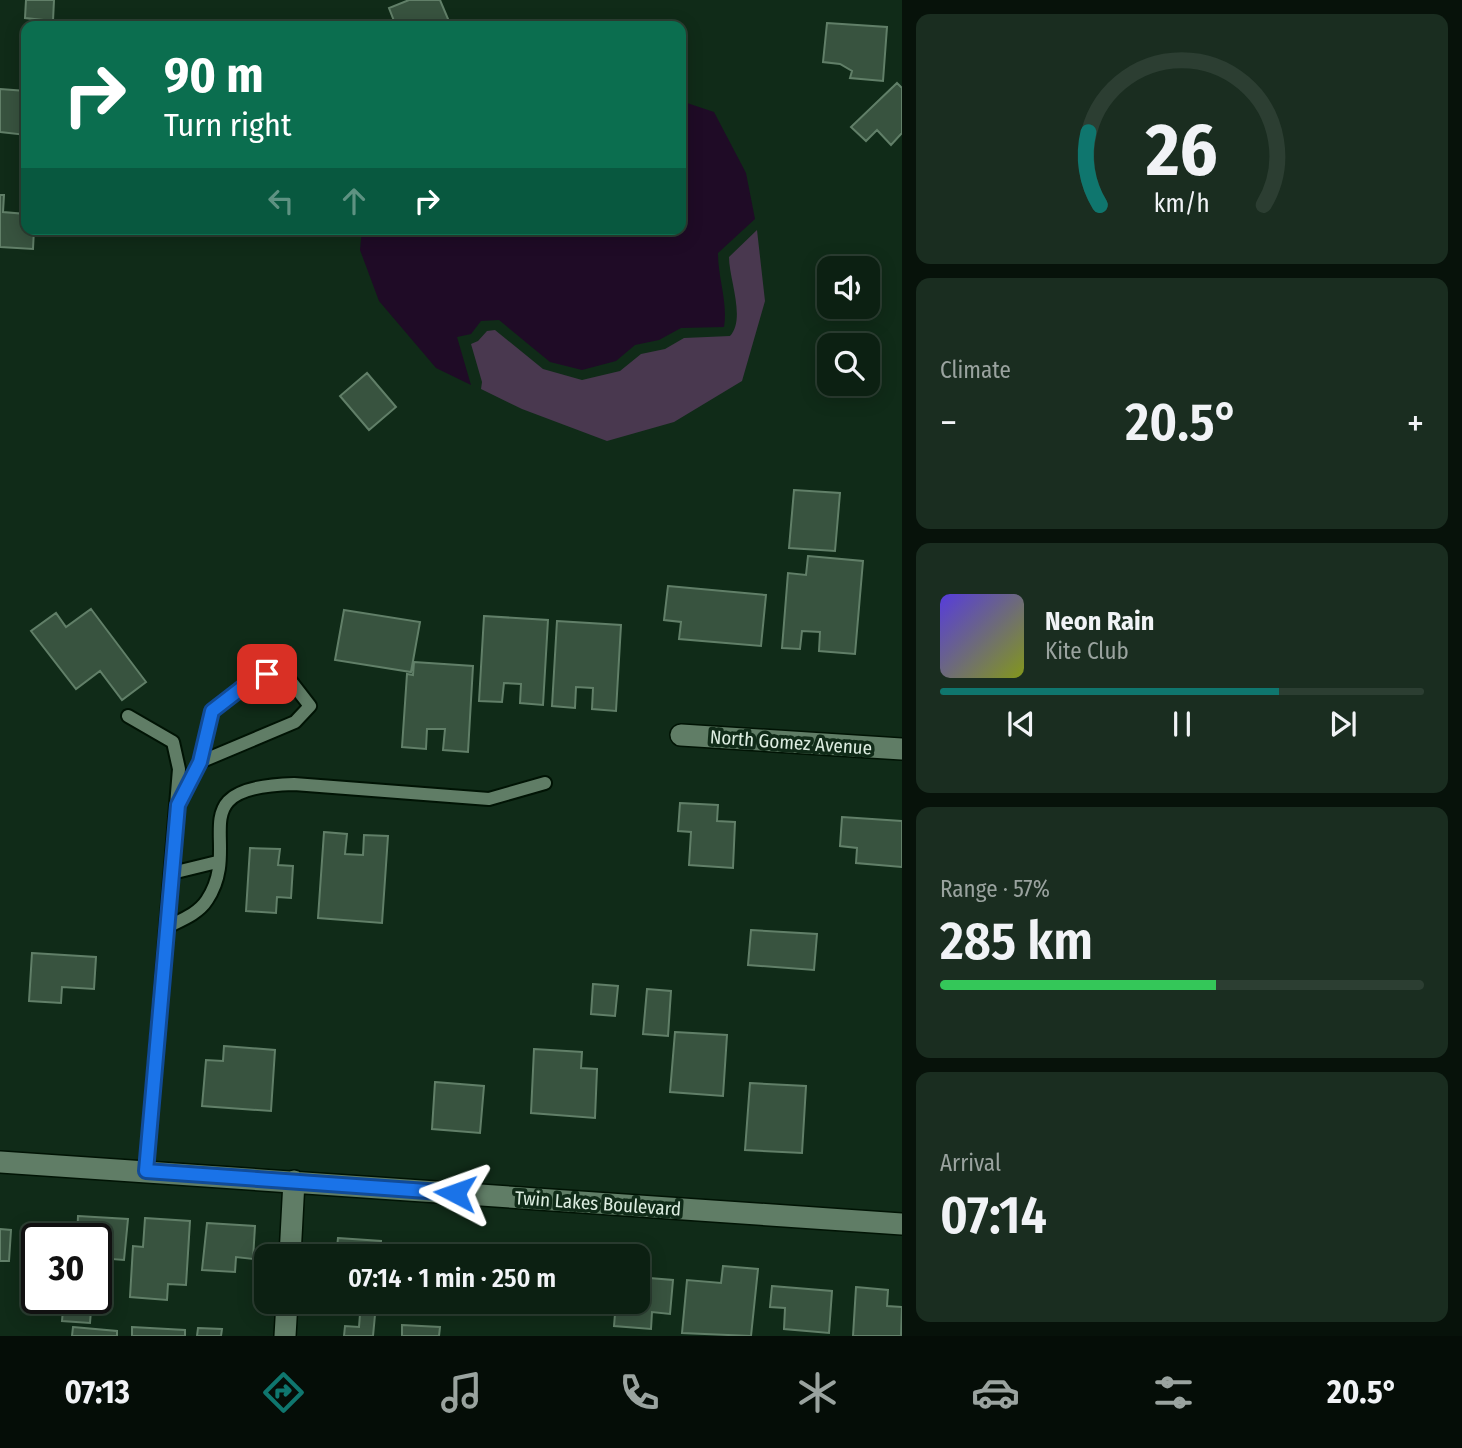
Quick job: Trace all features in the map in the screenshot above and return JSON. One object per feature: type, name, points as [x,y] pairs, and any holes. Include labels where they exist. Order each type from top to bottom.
[{"type":"street","name":"North Gomez Avenue","points":[[681,735],[902,749]]},
{"type":"street","name":"Twin Lakes Boulevard","points":[[0,1161],[902,1224]]},
{"type":"street","points":[[291,1244],[294,1181]]},
{"type":"street","points":[[285,1336],[286,1314]]},
{"type":"lane","points":[[178,805],[200,762],[212,711],[256,677],[286,675],[310,706],[295,722],[200,762]]},
{"type":"lane","points":[[128,716],[173,742],[179,769],[146,1171]]},
{"type":"lane","points":[[167,928],[192,915],[206,902],[216,881],[222,810],[236,793],[261,785],[294,784],[489,799],[545,783]]},
{"type":"lane","points":[[172,873],[217,862]]},
{"type":"shaded area","points":[[686,103],[714,112],[746,173],[755,219],[718,253],[725,309],[724,327],[681,328],[659,340],[635,345],[616,361],[582,370],[550,362],[499,320],[481,321],[471,334],[457,337],[471,385],[436,368],[379,301],[360,250],[361,235],[686,235]]},
{"type":"shaded area","points":[[757,230],[765,301],[742,381],[674,422],[607,441],[522,409],[481,389],[482,382],[471,344],[487,331],[495,330],[543,369],[582,380],[620,371],[641,354],[665,349],[684,338],[730,336],[735,329],[737,309],[729,257]]},
{"type":"building","points":[[26,0],[54,0],[53,21],[25,18]]},
{"type":"building","points":[[409,0],[440,0],[449,21],[394,21],[389,8]]},
{"type":"building","points":[[827,23],[887,27],[883,81],[850,78],[852,71],[840,64],[823,62]]},
{"type":"building","points":[[897,83],[902,88],[902,133],[891,145],[877,130],[866,141],[851,127]]},
{"type":"building","points":[[0,89],[21,91],[21,134],[0,132]]},
{"type":"building","points":[[0,195],[4,195],[3,212],[21,214],[21,235],[34,235],[33,249],[0,247]]},
{"type":"building","points":[[367,373],[396,407],[369,430],[340,396]]},
{"type":"building","points":[[794,490],[840,493],[835,551],[789,548]]},
{"type":"building","points":[[808,556],[863,561],[855,654],[819,651],[820,632],[802,631],[800,649],[782,648],[788,573],[806,575]]},
{"type":"building","points":[[668,586],[766,595],[761,646],[679,639],[681,622],[664,620]]},
{"type":"building","points":[[91,609],[146,682],[122,700],[100,671],[76,689],[31,631],[56,613],[66,627]]},
{"type":"building","points":[[344,610],[420,622],[411,672],[335,660]]},
{"type":"building","points":[[484,616],[548,620],[543,705],[520,703],[521,684],[504,683],[502,702],[479,701]]},
{"type":"building","points":[[557,621],[621,625],[616,711],[592,709],[593,688],[576,687],[575,708],[552,706]]},
{"type":"building","points":[[414,662],[473,666],[468,752],[443,750],[445,729],[427,729],[426,749],[402,747],[407,674],[413,675]]},
{"type":"building","points":[[680,803],[718,805],[717,821],[735,822],[733,868],[689,865],[691,832],[678,831]]},
{"type":"building","points":[[842,817],[902,821],[902,867],[856,863],[857,848],[840,846]]},
{"type":"building","points":[[324,832],[347,834],[345,854],[363,855],[364,835],[388,836],[382,923],[318,918]]},
{"type":"building","points":[[250,848],[280,849],[278,865],[293,866],[291,898],[277,897],[276,913],[246,911]]},
{"type":"building","points":[[751,930],[817,934],[814,970],[748,965]]},
{"type":"building","points":[[32,953],[96,957],[94,989],[62,987],[61,1003],[29,1001]]},
{"type":"building","points":[[593,984],[618,986],[615,1016],[591,1014]]},
{"type":"building","points":[[647,989],[671,991],[668,1036],[643,1034]]},
{"type":"building","points":[[675,1032],[727,1035],[723,1096],[670,1092]]},
{"type":"building","points":[[224,1046],[275,1050],[271,1111],[202,1106],[206,1060],[223,1061]]},
{"type":"building","points":[[534,1049],[582,1052],[581,1068],[597,1069],[595,1118],[531,1113]]},
{"type":"building","points":[[435,1082],[484,1086],[480,1133],[432,1129]]},
{"type":"building","points":[[750,1083],[806,1086],[802,1153],[745,1150]]},
{"type":"building","points":[[78,1216],[128,1219],[124,1260],[112,1259],[112,1223],[78,1223]]},
{"type":"building","points":[[145,1218],[190,1221],[186,1285],[168,1284],[167,1300],[130,1297],[133,1246],[143,1247]]},
{"type":"building","points":[[207,1223],[255,1226],[253,1259],[236,1257],[235,1272],[202,1270]]},
{"type":"building","points":[[0,1229],[11,1230],[9,1261],[0,1261]]},
{"type":"building","points":[[338,1238],[381,1241],[381,1244],[337,1244]]},
{"type":"building","points":[[723,1266],[758,1269],[751,1336],[682,1333],[687,1280],[721,1283]]},
{"type":"building","points":[[650,1278],[673,1280],[670,1314],[652,1312],[651,1329],[614,1326],[615,1314],[650,1314]]},
{"type":"building","points":[[772,1286],[832,1291],[829,1333],[784,1329],[785,1308],[770,1307]]},
{"type":"building","points":[[856,1287],[888,1290],[887,1306],[902,1307],[901,1336],[853,1336]]},
{"type":"building","points":[[63,1314],[91,1314],[90,1323],[62,1321]]},
{"type":"building","points":[[360,1314],[375,1315],[373,1336],[344,1336],[345,1326],[359,1327]]},
{"type":"building","points":[[402,1325],[440,1327],[439,1336],[402,1336]]},
{"type":"building","points":[[73,1327],[117,1331],[117,1336],[72,1336]]},
{"type":"building","points":[[132,1327],[185,1330],[185,1336],[132,1336]]},
{"type":"building","points":[[198,1328],[222,1329],[221,1336],[197,1336]]},
{"type":"route","points":[[267,674],[256,677],[212,711],[200,762],[178,805],[146,1171],[455,1193]]}]
